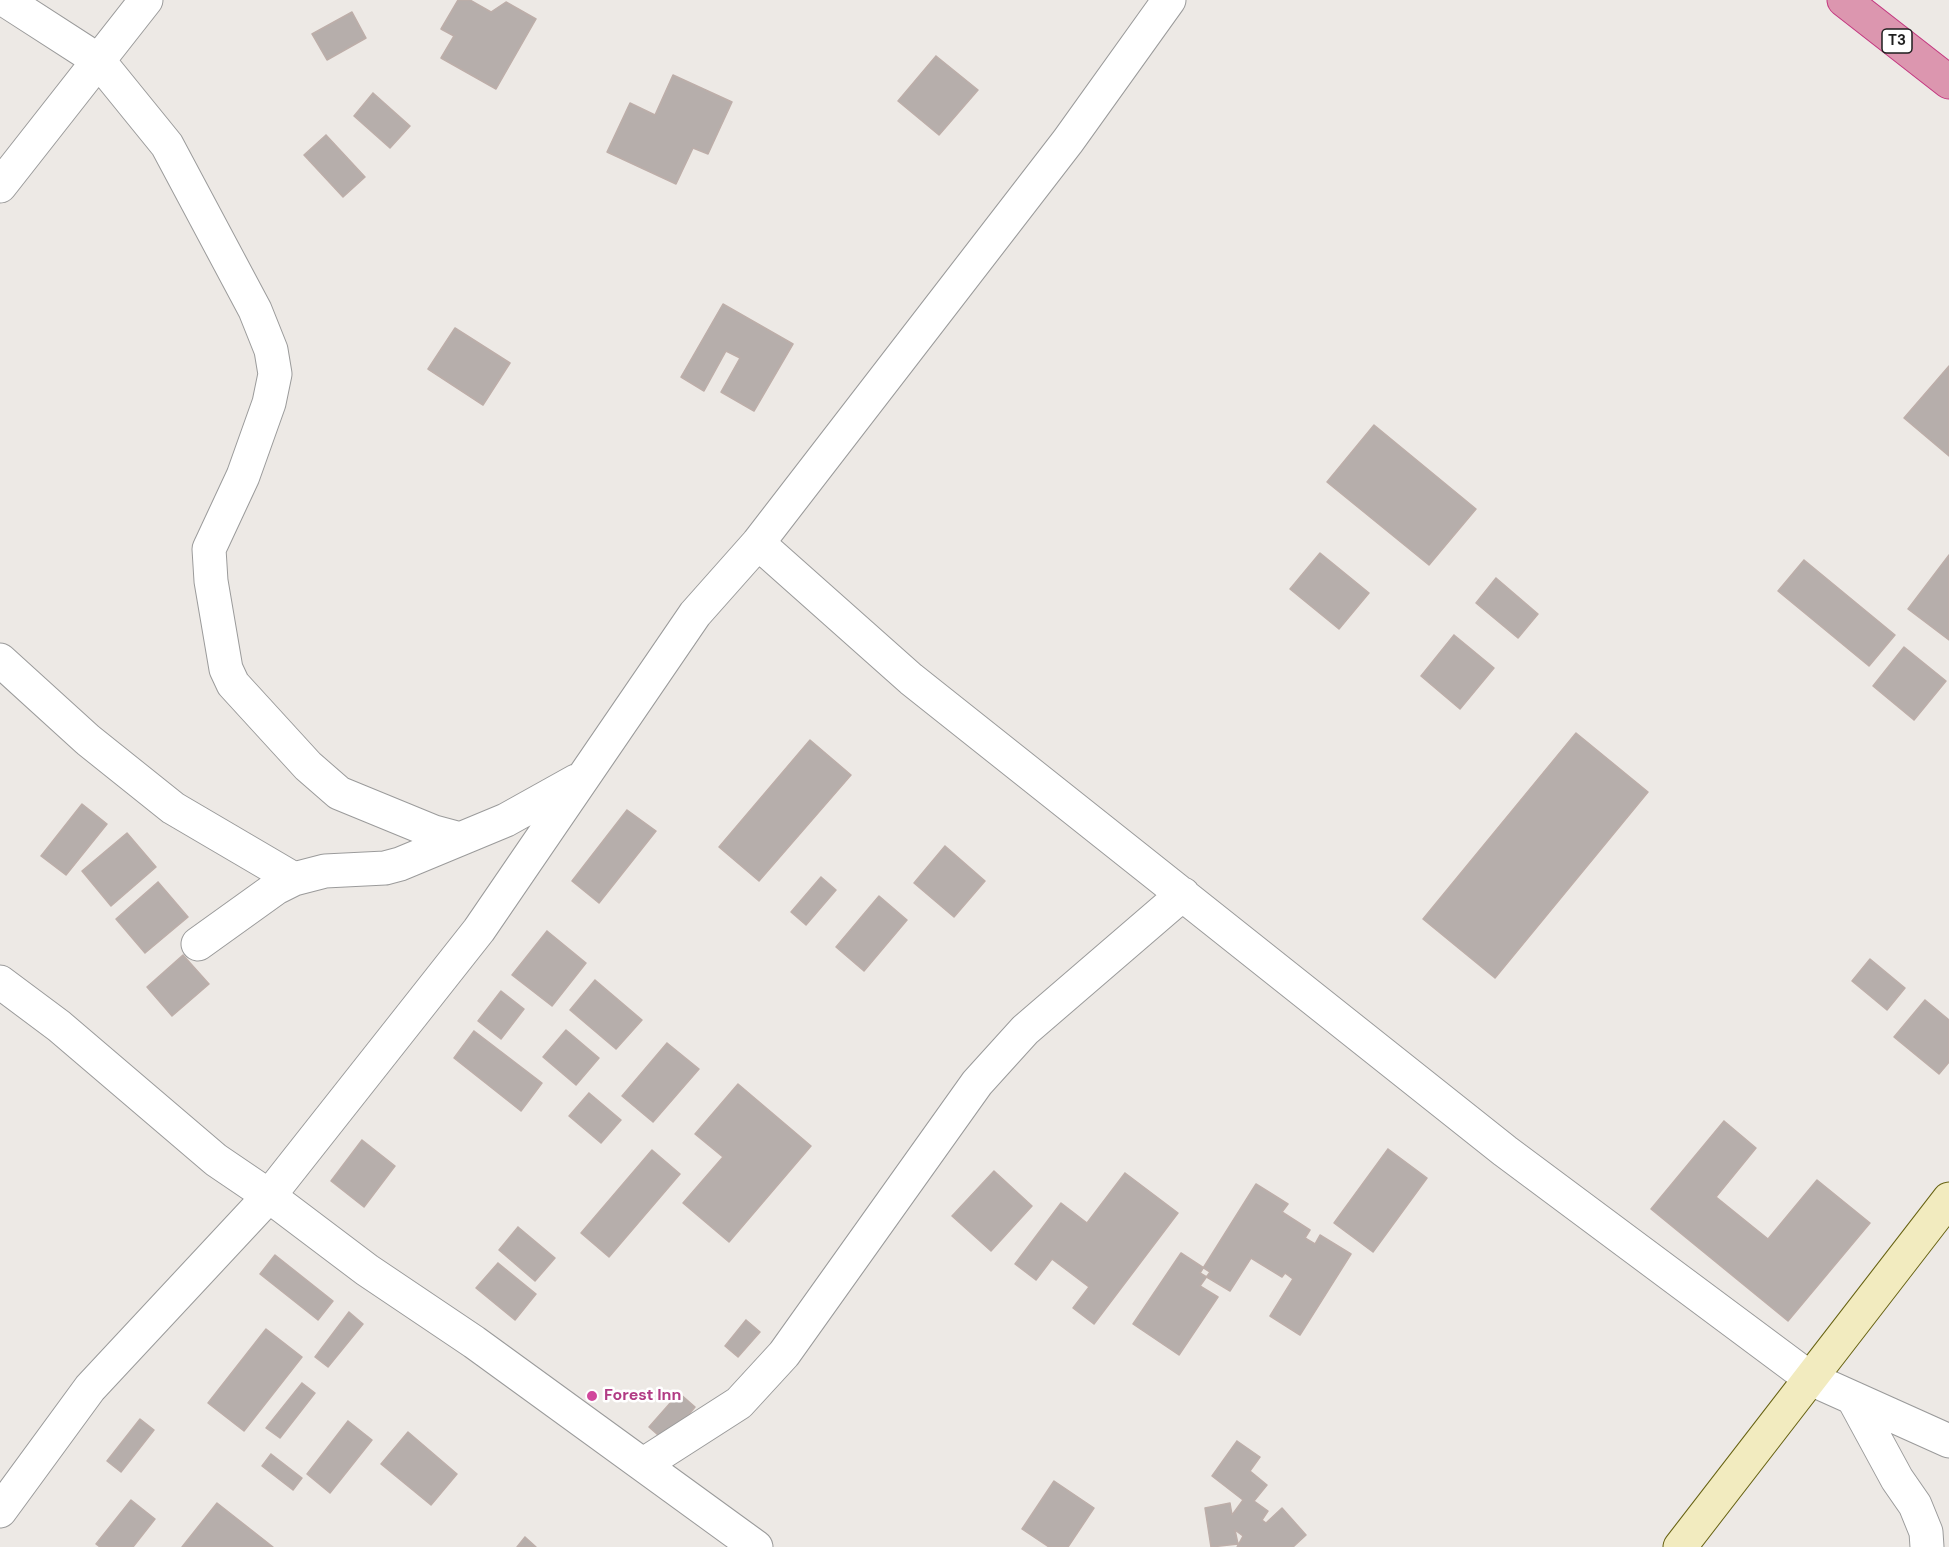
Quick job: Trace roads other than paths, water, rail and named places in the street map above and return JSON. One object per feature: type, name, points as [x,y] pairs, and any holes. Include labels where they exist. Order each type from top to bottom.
[{"type":"highway","name":"T3","points":[[1844,0],[1949,82]]},
{"type":"street","points":[[5,0],[99,60],[167,145],[255,310],[274,363],[269,403],[255,444],[209,549],[211,581],[229,677],[243,699],[273,726],[308,766],[339,793],[434,832],[460,839]]},
{"type":"street","points":[[0,186],[146,0]]},
{"type":"street","points":[[0,1510],[90,1388],[269,1196],[479,930],[695,614],[758,543],[1068,141],[1169,0]]},
{"type":"street","points":[[758,543],[911,679],[1505,1151],[1811,1379],[1949,1442]]},
{"type":"street","points":[[0,660],[88,740],[173,808],[294,879]]},
{"type":"street","points":[[198,944],[276,888],[294,879],[326,871],[385,868],[524,811],[586,775]]},
{"type":"street","points":[[644,1464],[739,1403],[784,1354],[977,1083],[1025,1030],[1183,894]]},
{"type":"street","points":[[0,982],[59,1026],[216,1160],[269,1196],[367,1269],[474,1342],[756,1547]]},
{"type":"street","points":[[1680,1547],[1949,1199]]},
{"type":"street","points":[[1853,1398],[1892,1470],[1915,1505],[1926,1532],[1927,1547]]},
{"type":"place","name":"Forest Inn","points":[[592,1396]]}]
